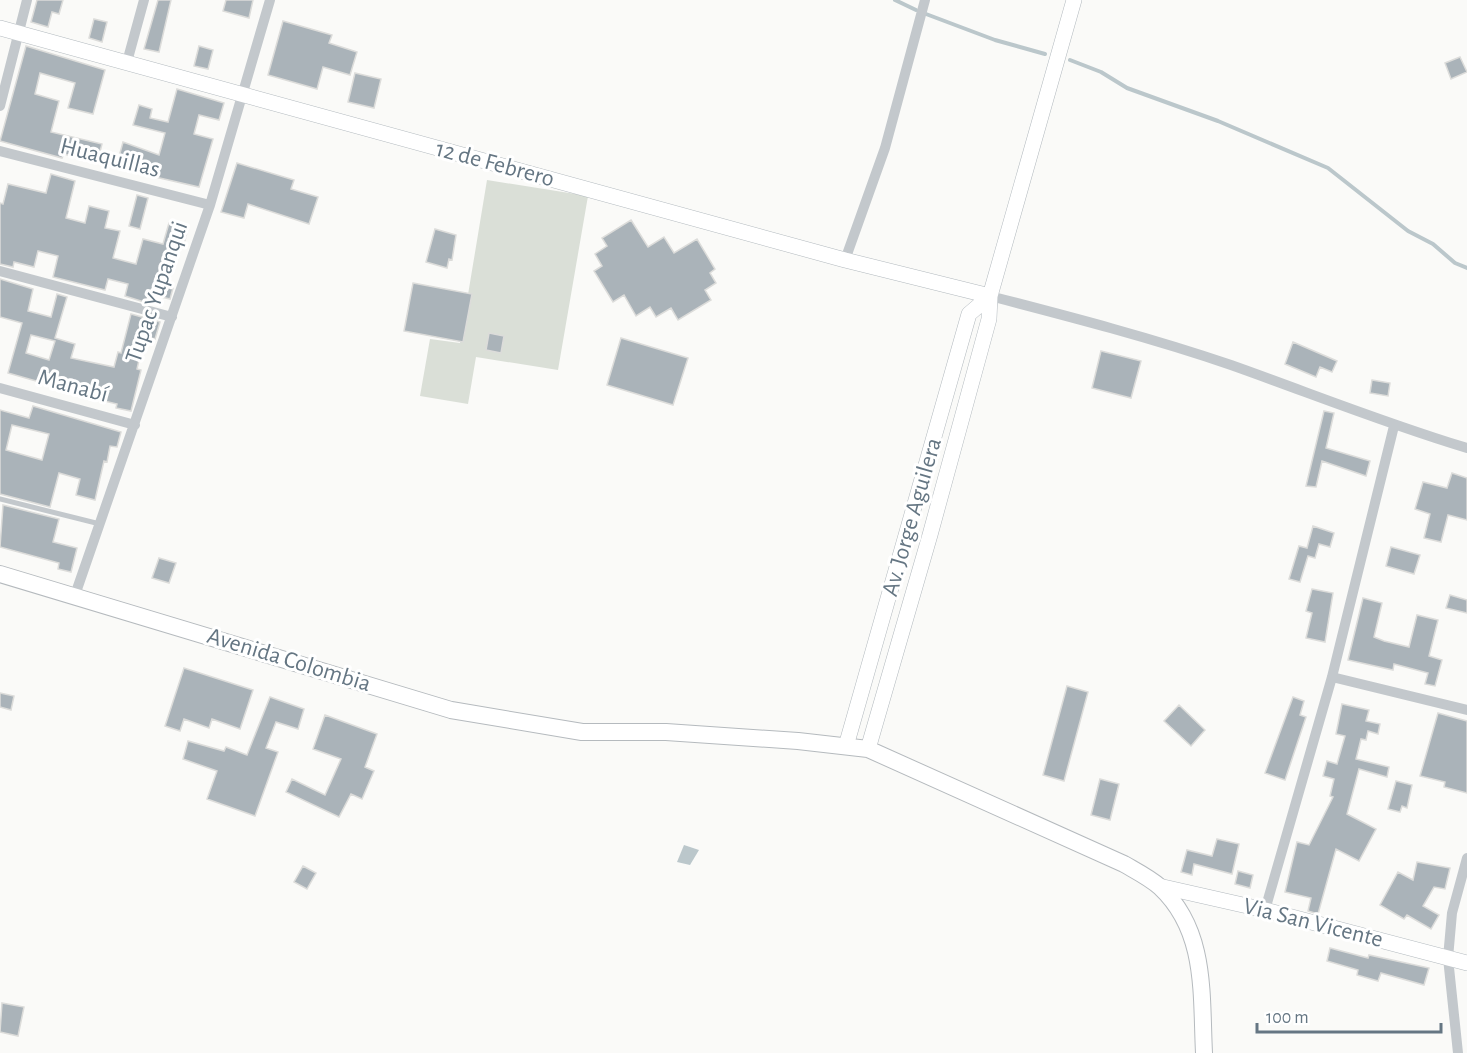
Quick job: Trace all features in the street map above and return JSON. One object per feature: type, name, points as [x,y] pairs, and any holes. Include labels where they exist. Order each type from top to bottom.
[{"type":"main road","name":"Avenida Colombia","points":[[0,574],[451,710],[582,732],[666,732],[868,749],[1124,864],[1159,886],[1182,911],[1193,933],[1199,971],[1204,1053]]},
{"type":"street","points":[[0,106],[27,0]]},
{"type":"street","points":[[127,62],[144,0]]},
{"type":"street","name":"Tupac Yupanqui","points":[[75,595],[210,205],[270,0]]},
{"type":"street","points":[[845,260],[885,148],[925,0]]},
{"type":"street","name":"Av. Jorge Aguilera","points":[[868,749],[930,535],[989,319],[990,296],[1074,0]]},
{"type":"street","name":"12 de Febrero","points":[[0,28],[845,260],[990,296]]},
{"type":"street","name":"Huaquillas","points":[[0,151],[210,205]]},
{"type":"street","points":[[0,271],[172,317]]},
{"type":"street","points":[[990,296],[1132,334],[1230,365],[1394,426],[1467,448]]},
{"type":"street","name":"Av. Jorge Aguilera","points":[[846,746],[969,314],[990,296]]},
{"type":"street","name":"Manabí","points":[[0,388],[135,425]]},
{"type":"street","points":[[1265,910],[1332,677],[1394,426]]},
{"type":"street","points":[[1332,677],[1467,710]]},
{"type":"street","points":[[1458,1053],[1448,958],[1452,913],[1467,858]]},
{"type":"street","name":"Via San Vicente","points":[[1159,886],[1265,910],[1467,963]]},
{"type":"lane","points":[[0,499],[101,525]]},
{"type":"shaded area","points":[[487,180],[588,196],[558,370],[476,357],[468,404],[420,396],[430,339],[460,343]]},
{"type":"shaded area","points":[[684,845],[699,850],[690,865],[677,862]]},
{"type":"building","points":[[37,0],[63,0],[59,14],[52,12],[48,27],[31,22]]},
{"type":"building","points":[[158,0],[171,0],[159,52],[144,49]]},
{"type":"building","points":[[226,0],[253,0],[249,18],[223,11]]},
{"type":"building","points":[[94,19],[107,22],[102,42],[89,38]]},
{"type":"building","points":[[283,21],[332,35],[329,43],[357,52],[350,75],[323,67],[317,89],[268,75]]},
{"type":"building","points":[[26,46],[105,70],[93,114],[68,108],[75,83],[40,73],[35,94],[59,101],[51,132],[102,144],[97,163],[64,154],[62,158],[0,141]]},
{"type":"building","points":[[199,46],[213,50],[208,69],[194,66]]},
{"type":"building","points":[[1460,57],[1467,72],[1451,79],[1445,63]]},
{"type":"building","points":[[355,73],[381,79],[374,108],[348,102]]},
{"type":"building","points":[[177,89],[224,103],[219,120],[199,115],[194,134],[213,139],[199,187],[116,168],[123,142],[159,155],[165,133],[133,125],[139,105],[152,109],[150,118],[168,122]]},
{"type":"building","points":[[237,163],[294,180],[291,189],[318,197],[309,224],[248,204],[244,218],[221,212]]},
{"type":"building","points":[[51,174],[75,181],[66,218],[85,223],[89,206],[109,211],[105,228],[120,231],[113,258],[136,264],[143,239],[163,244],[169,223],[188,228],[183,248],[173,246],[164,285],[173,288],[170,299],[149,294],[147,303],[125,296],[128,284],[108,279],[105,290],[53,277],[58,256],[38,251],[34,267],[14,262],[13,267],[0,264],[0,203],[3,204],[8,184],[46,193]]},
{"type":"building","points":[[137,195],[148,198],[140,229],[129,226]]},
{"type":"building","points":[[631,220],[648,247],[664,237],[674,253],[697,239],[715,269],[710,273],[716,283],[705,290],[711,300],[678,320],[671,308],[656,317],[650,307],[636,316],[624,295],[613,302],[594,271],[602,266],[595,254],[607,246],[602,238]]},
{"type":"building","points":[[435,229],[456,235],[452,260],[449,259],[447,268],[426,262]]},
{"type":"building","points":[[0,279],[33,289],[28,311],[51,317],[57,294],[67,297],[55,338],[75,344],[71,358],[114,367],[118,352],[121,353],[131,314],[160,322],[155,339],[140,335],[135,355],[140,356],[137,369],[141,370],[131,411],[116,408],[117,404],[63,391],[64,389],[8,373],[22,323],[0,317]],"holes":[[[31,335],[55,341],[49,360],[26,353]]]},
{"type":"building","points":[[413,283],[472,294],[463,342],[404,331]]},
{"type":"building","points":[[489,333],[504,336],[501,353],[486,350]]},
{"type":"building","points":[[621,338],[688,358],[673,405],[607,385]]},
{"type":"building","points":[[1293,342],[1337,361],[1332,372],[1320,367],[1316,377],[1285,364]]},
{"type":"building","points":[[1101,351],[1141,361],[1131,398],[1092,388]]},
{"type":"building","points":[[1372,380],[1390,383],[1388,396],[1370,393]]},
{"type":"building","points":[[33,406],[121,432],[117,447],[110,446],[107,462],[104,461],[95,500],[76,495],[80,479],[59,473],[50,507],[0,494],[0,410],[29,418]],"holes":[[[12,425],[49,434],[42,460],[6,450]]]},
{"type":"building","points":[[1324,411],[1334,413],[1326,448],[1370,461],[1366,476],[1322,461],[1316,487],[1306,486]]},
{"type":"building","points":[[1452,473],[1467,478],[1467,520],[1448,515],[1441,542],[1424,538],[1430,514],[1415,509],[1423,482],[1447,488]]},
{"type":"building","points":[[3,505],[59,519],[53,542],[77,548],[71,572],[58,569],[59,563],[0,547]]},
{"type":"building","points":[[1313,526],[1334,533],[1330,547],[1319,544],[1315,558],[1308,556],[1300,582],[1289,579],[1299,546],[1307,548]]},
{"type":"building","points":[[1391,547],[1420,555],[1414,574],[1386,566]]},
{"type":"building","points":[[159,558],[176,563],[169,583],[152,578]]},
{"type":"building","points":[[1312,589],[1333,593],[1325,642],[1306,638],[1312,613],[1306,611]]},
{"type":"building","points":[[1450,595],[1467,600],[1467,613],[1446,608]]},
{"type":"building","points":[[1363,598],[1382,603],[1374,637],[1384,641],[1409,647],[1417,615],[1438,620],[1429,656],[1442,660],[1435,686],[1425,684],[1428,673],[1394,664],[1393,670],[1348,660]]},
{"type":"building","points":[[184,668],[253,690],[240,729],[212,719],[209,728],[184,719],[180,731],[165,726]]},
{"type":"building","points":[[1067,686],[1088,692],[1064,781],[1043,775]]},
{"type":"building","points":[[0,693],[14,696],[11,710],[0,707]]},
{"type":"building","points":[[270,697],[304,709],[298,729],[276,722],[266,748],[278,752],[255,816],[207,799],[217,771],[183,759],[188,741],[224,751],[226,747],[247,755]]},
{"type":"building","points":[[1293,697],[1304,701],[1300,715],[1306,717],[1285,780],[1265,773]]},
{"type":"building","points":[[1342,704],[1369,710],[1366,721],[1380,724],[1378,734],[1368,731],[1366,740],[1361,739],[1356,759],[1389,767],[1387,777],[1359,769],[1347,814],[1376,829],[1359,861],[1336,849],[1318,914],[1308,911],[1311,898],[1285,892],[1297,842],[1309,845],[1333,797],[1330,796],[1334,779],[1323,776],[1327,761],[1337,764],[1345,736],[1336,734]]},
{"type":"building","points":[[1179,705],[1205,730],[1191,746],[1164,721]]},
{"type":"building","points":[[1438,713],[1467,721],[1467,793],[1444,787],[1445,782],[1420,776]]},
{"type":"building","points":[[325,715],[377,734],[365,767],[374,771],[362,799],[351,794],[339,817],[286,792],[292,779],[325,795],[341,759],[313,749]]},
{"type":"building","points":[[1100,779],[1119,784],[1110,820],[1091,815]]},
{"type":"building","points":[[1396,781],[1412,785],[1407,808],[1402,806],[1400,812],[1388,809]]},
{"type":"building","points":[[1217,839],[1239,844],[1232,874],[1194,864],[1192,875],[1181,872],[1187,850],[1212,856]]},
{"type":"building","points":[[1417,862],[1450,868],[1445,889],[1434,887],[1423,906],[1439,915],[1431,929],[1407,915],[1404,919],[1380,905],[1398,872],[1413,880]]},
{"type":"building","points":[[303,866],[316,873],[307,889],[294,882]]},
{"type":"building","points":[[1238,871],[1253,875],[1250,888],[1235,884]]},
{"type":"building","points":[[1330,948],[1368,958],[1369,955],[1429,968],[1424,985],[1381,973],[1378,981],[1357,975],[1358,970],[1327,961]]},
{"type":"building","points":[[2,1003],[24,1007],[18,1036],[0,1032]]},
{"type":"waterway","points":[[895,0],[916,10]]},
{"type":"waterway","points":[[926,14],[995,40],[1045,54]]},
{"type":"waterway","points":[[1070,60],[1101,72],[1127,88],[1218,121],[1328,168],[1408,231],[1433,244],[1455,263],[1467,268]]}]
